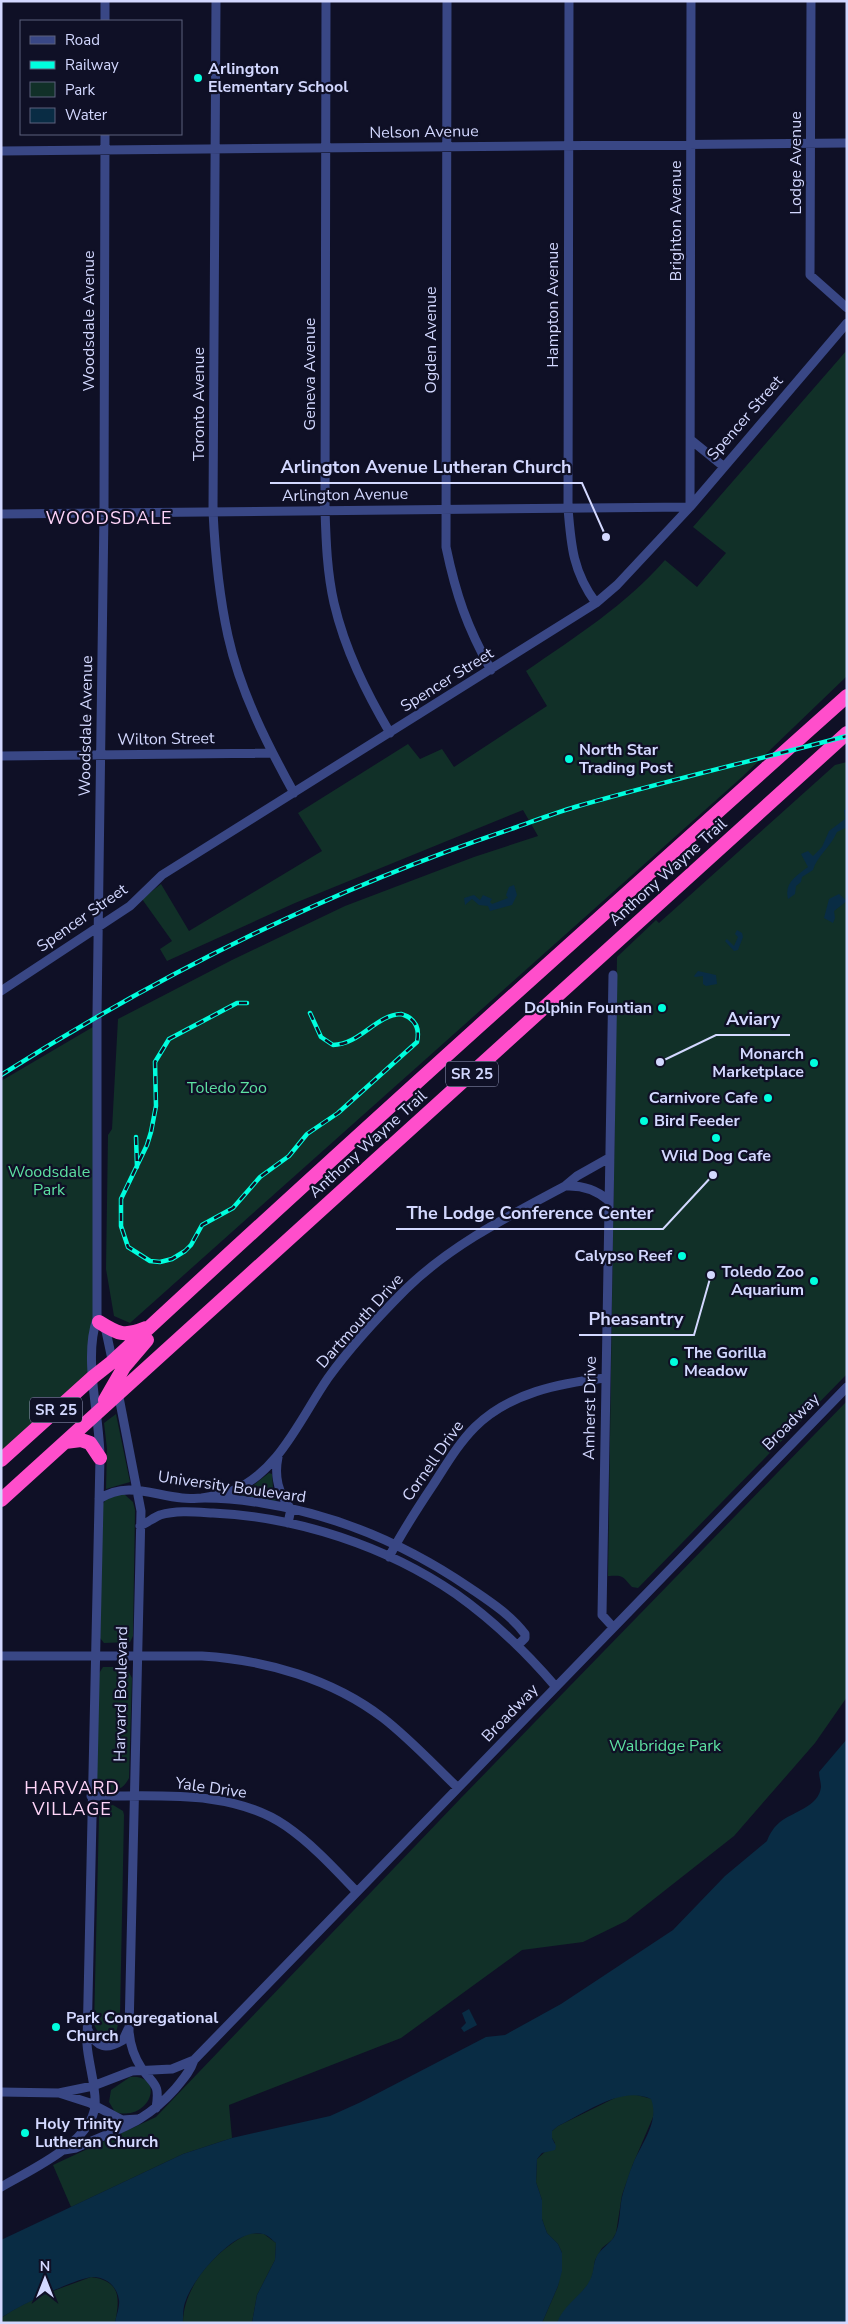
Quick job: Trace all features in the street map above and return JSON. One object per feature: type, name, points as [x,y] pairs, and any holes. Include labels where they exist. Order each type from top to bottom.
[{"type":"highway","name":"Anthony Wayne Trail","points":[[1,1460],[112,1362],[456,1046],[847,696]]},
{"type":"highway","name":"Anthony Wayne Trail","points":[[1,1500],[96,1413],[117,1388],[847,733]]},
{"type":"highway","points":[[117,1388],[124,1367],[144,1343],[187,1304],[210,1271]]},
{"type":"highway","points":[[98,1320],[116,1332],[125,1334],[151,1326]]},
{"type":"highway","points":[[65,1442],[81,1440],[90,1443],[100,1458]]},
{"type":"street","points":[[105,1],[105,20]]},
{"type":"street","name":"Toronto Avenue","points":[[216,1],[213,512],[216,565],[228,637],[244,687],[272,753],[294,793]]},
{"type":"street","name":"Geneva Avenue","points":[[326,1],[324,510],[327,561],[334,602],[347,647],[366,692],[390,733]]},
{"type":"street","name":"Ogden Avenue","points":[[447,1],[446,547],[454,584],[468,628],[491,670]]},
{"type":"street","name":"Hampton Avenue","points":[[569,1],[568,508],[575,565],[584,586],[596,603]]},
{"type":"street","name":"Brighton Avenue","points":[[690,507],[691,1]]},
{"type":"street","name":"Lodge Avenue","points":[[811,1],[812,143],[810,275],[847,308]]},
{"type":"street","name":"Woodsdale Avenue","points":[[96,1413],[92,1332],[98,1320],[96,1272],[104,512],[105,135]]},
{"type":"street","name":"Nelson Avenue","points":[[1,151],[847,143]]},
{"type":"street","name":"Spencer Street","points":[[1,991],[130,906],[162,874],[596,603],[617,585],[690,507],[723,466],[847,323]]},
{"type":"street","points":[[690,440],[723,466]]},
{"type":"street","name":"Arlington Avenue","points":[[1,514],[690,507]]},
{"type":"street","name":"Wilton Street","points":[[1,756],[272,753]]},
{"type":"street","name":"Amherst Drive","points":[[612,1627],[602,1615],[613,976]]},
{"type":"street","name":"Dartmouth Drive","points":[[199,1498],[230,1492],[261,1473],[278,1454],[330,1376],[376,1321],[408,1288],[475,1235],[564,1186],[577,1176],[609,1158]]},
{"type":"street","points":[[564,1186],[583,1187],[600,1193],[608,1200]]},
{"type":"street","name":"Woodsdale Avenue","points":[[98,1320],[106,1331],[117,1388]]},
{"type":"street","name":"Cornell Drive","points":[[389,1557],[457,1448],[477,1425],[502,1407],[532,1393],[568,1382],[605,1378]]},
{"type":"street","name":"Broadway","points":[[156,2108],[190,2071],[194,2060],[612,1627],[847,1387]]},
{"type":"street","name":"Harvard Boulevard","points":[[117,1388],[141,1512],[136,1656],[129,2028],[130,2044],[143,2070],[153,2080],[157,2088],[156,2108]]},
{"type":"street","name":"Harvard Boulevard","points":[[93,2086],[88,2061],[87,2030],[100,1458],[96,1413]]},
{"type":"street","points":[[278,1454],[276,1466],[278,1486],[281,1496],[291,1509],[288,1523]]},
{"type":"street","name":"University Boulevard","points":[[99,1499],[110,1492],[137,1488],[165,1496],[247,1501],[291,1509],[334,1520],[396,1544],[440,1568],[503,1613],[525,1634],[525,1638],[518,1645]]},
{"type":"street","points":[[195,1512],[199,1498]]},
{"type":"street","name":"University Boulevard","points":[[140,1526],[159,1516],[195,1512],[238,1514],[288,1523],[339,1537],[389,1557],[455,1594],[518,1645],[556,1687]]},
{"type":"street","points":[[1,1656],[233,1658],[302,1676],[341,1691],[383,1718],[458,1788]]},
{"type":"street","name":"Yale Drive","points":[[91,1796],[193,1797],[256,1810],[285,1825],[313,1847],[356,1891]]},
{"type":"street","points":[[87,2030],[93,2040],[99,2045],[107,2046],[124,2040],[129,2028]]},
{"type":"street","name":"Broadway","points":[[59,2093],[93,2086],[121,2074],[143,2070],[172,2069],[194,2060]]},
{"type":"street","points":[[1,2187],[64,2150],[87,2124],[95,2106],[93,2086]]},
{"type":"street","points":[[1,2092],[59,2093],[95,2106],[122,2120],[145,2117]]},
{"type":"street","points":[[64,2150],[76,2148],[145,2117],[156,2108]]},
{"type":"green space","name":"Toledo Zoo","points":[[847,350],[847,676],[742,777],[130,1323],[114,1316],[106,1269],[108,1135],[112,1129],[118,1019],[232,960],[345,906],[474,857],[538,836],[523,810],[295,903],[167,961],[160,949],[172,941],[142,899],[161,884],[189,931],[322,851],[298,813],[408,744],[420,759],[442,749],[454,767],[547,706],[526,671],[617,606],[634,592],[665,560],[697,587],[726,553],[693,527]]},
{"type":"green space","points":[[847,762],[847,1374],[638,1588],[632,1587],[622,1577],[608,1576],[617,957],[656,920],[659,923],[835,765]]},
{"type":"green space","name":"Woodsdale Park","points":[[98,1024],[93,1377],[1,1460],[1,1081]]},
{"type":"green space","name":"Walbridge Park","points":[[847,1401],[847,1697],[815,1743],[734,1836],[626,1921],[583,1942],[522,1950],[401,2038],[229,2105],[232,2138],[183,2154],[71,2207],[53,2165],[156,2117],[461,1798]]},
{"type":"green space","points":[[116,1414],[130,1482],[106,1489],[107,1449],[104,1423]]},
{"type":"green space","points":[[269,1473],[272,1474],[273,1488],[278,1500],[273,1501],[241,1495]]},
{"type":"green space","points":[[124,1494],[133,1502],[135,1510],[133,1636],[130,1642],[104,1643],[100,1638],[102,1505],[108,1497]]},
{"type":"green space","points":[[103,1667],[126,1667],[132,1678],[129,1778],[117,1790],[108,1790],[99,1784],[96,1778],[98,1675]]},
{"type":"green space","points":[[113,1805],[123,1811],[124,1815],[120,2016],[116,2033],[104,2036],[98,2032],[94,2025],[99,1816],[106,1807]]},
{"type":"green space","points":[[130,2077],[141,2078],[148,2083],[151,2090],[150,2098],[137,2111],[127,2114],[115,2112],[109,2102],[111,2090]]},
{"type":"green space","points":[[633,2094],[652,2099],[655,2108],[622,2195],[616,2233],[612,2240],[602,2248],[595,2260],[590,2282],[557,2323],[542,2323],[558,2286],[562,2253],[558,2244],[547,2233],[542,2219],[542,2200],[536,2182],[537,2159],[555,2143],[552,2138],[552,2131],[558,2126],[621,2095]]},
{"type":"green space","points":[[250,2233],[264,2234],[276,2243],[275,2260],[257,2295],[252,2323],[183,2323],[189,2295],[205,2269],[226,2248]]},
{"type":"green space","points":[[91,2277],[108,2282],[116,2292],[118,2306],[115,2323],[1,2323],[1,2318],[22,2305],[45,2294]]},
{"type":"water","points":[[847,809],[847,827],[837,832],[831,843],[817,860],[813,870],[802,877],[801,882],[796,886],[795,894],[788,899],[789,884],[808,867],[801,854],[808,851],[813,856],[822,847],[829,831],[845,819],[844,810]]},
{"type":"water","points":[[514,885],[517,895],[512,905],[490,911],[488,906],[479,905],[472,899],[465,905],[464,898],[474,895],[480,900],[483,895],[492,899],[490,902],[492,904],[508,898],[506,895],[509,887]]},
{"type":"water","points":[[839,894],[847,901],[834,911],[835,918],[833,923],[824,918],[829,899]]},
{"type":"water","points":[[737,930],[742,933],[743,937],[738,950],[734,951],[725,941],[727,939],[734,946],[738,937],[735,934]]},
{"type":"water","points":[[698,971],[716,975],[717,984],[706,986],[703,984],[703,976],[694,976]]},
{"type":"water","points":[[847,1739],[847,2323],[557,2323],[564,2311],[587,2286],[598,2255],[615,2235],[628,2178],[651,2124],[653,2108],[651,2099],[628,2095],[604,2102],[558,2126],[552,2131],[552,2138],[556,2146],[555,2150],[542,2153],[537,2159],[536,2182],[542,2200],[542,2219],[547,2233],[558,2244],[562,2253],[562,2271],[558,2286],[542,2323],[252,2323],[257,2295],[275,2260],[276,2243],[263,2234],[252,2234],[241,2238],[217,2255],[190,2290],[184,2308],[183,2323],[115,2323],[119,2303],[118,2295],[110,2283],[98,2277],[74,2282],[19,2307],[1,2318],[1,2240],[183,2154],[232,2138],[330,2116],[361,2102],[486,2037],[505,2035],[561,2004],[673,1930],[725,1876],[767,1841],[772,1830],[778,1824],[815,1800],[821,1787],[819,1772]]},
{"type":"water","points":[[469,2009],[477,2025],[464,2032],[461,2028],[466,2023],[462,2013]]},
{"type":"railway","points":[[1,1075],[124,1002],[186,968],[250,936],[380,878],[447,852],[575,807],[847,736]]},
{"type":"railway","points":[[247,1003],[237,1003],[169,1039],[155,1062],[156,1106],[151,1132],[147,1145],[121,1199],[121,1226],[128,1247],[150,1261],[160,1262],[172,1259],[185,1251],[191,1245],[202,1225],[233,1208],[260,1177],[289,1156],[307,1134],[338,1113],[417,1042],[418,1032],[415,1024],[410,1018],[401,1014],[383,1019],[351,1040],[333,1045],[321,1037],[310,1013]]},
{"type":"railway","points":[[136,1137],[137,1167]]},
{"type":"place","name":"Arlington Elementary School","points":[[198,78]]},
{"type":"place","name":"Arlington Avenue Lutheran Church","points":[[606,537]]},
{"type":"place","name":"North Star Trading Post","points":[[569,759]]},
{"type":"place","name":"Dolphin Fountian","points":[[662,1008]]},
{"type":"place","name":"Aviary","points":[[660,1062]]},
{"type":"place","name":"Monarch Marketplace","points":[[814,1063]]},
{"type":"place","name":"Carnivore Cafe","points":[[768,1098]]},
{"type":"place","name":"Bird Feeder","points":[[644,1121]]},
{"type":"place","name":"Wild Dog Cafe","points":[[716,1138]]},
{"type":"place","name":"The Lodge Conference Center","points":[[713,1175]]},
{"type":"place","name":"Calypso Reef","points":[[682,1256]]},
{"type":"place","name":"Pheasantry","points":[[711,1275]]},
{"type":"place","name":"Toledo Zoo Aquarium","points":[[814,1281]]},
{"type":"place","name":"The Gorilla Meadow","points":[[674,1362]]},
{"type":"place","name":"Park Congregational Church","points":[[56,2027]]},
{"type":"place","name":"Holy Trinity Lutheran Church","points":[[25,2133]]},
{"type":"district","name":"WOODSDALE","points":[[109,518]]},
{"type":"district","name":"HARVARD VILLAGE","points":[[72,1798]]}]
